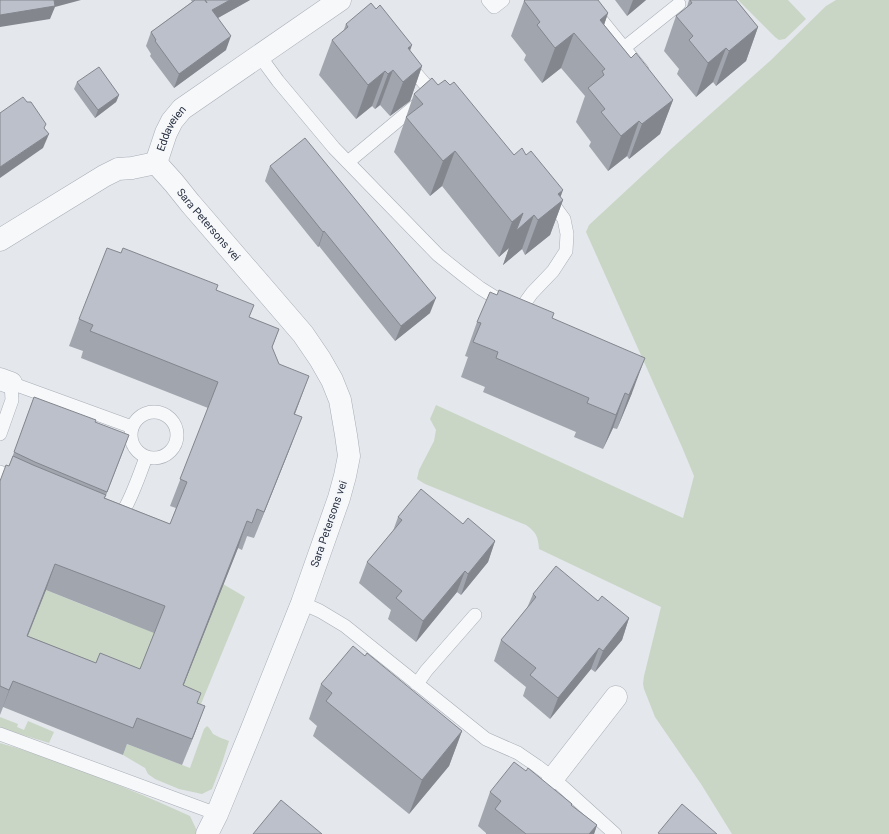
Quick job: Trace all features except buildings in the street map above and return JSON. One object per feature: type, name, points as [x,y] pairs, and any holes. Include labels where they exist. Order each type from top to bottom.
[{"type":"street","name":"Eddaveien","points":[[0,240],[104,176],[118,170],[156,163],[166,133],[172,121],[182,109],[340,0]]},
{"type":"street","name":"Sara Petersons vei","points":[[156,163],[303,334],[320,359],[332,380],[340,400],[348,456],[345,476],[339,498],[302,603],[251,731],[207,834]]},
{"type":"street","points":[[553,778],[616,697]]},
{"type":"lane","points":[[488,0],[494,7],[503,0]]},
{"type":"lane","points":[[585,0],[643,71]]},
{"type":"lane","points":[[624,48],[679,4]]},
{"type":"lane","points":[[259,55],[278,81],[334,148],[438,255],[480,288],[523,313],[532,293],[553,271],[566,251],[567,234],[564,219],[541,187]]},
{"type":"lane","points":[[401,55],[424,83],[447,99]]},
{"type":"lane","points":[[348,162],[434,90]]},
{"type":"lane","points":[[6,381],[132,427]]},
{"type":"lane","points":[[0,434],[12,400],[6,381]]},
{"type":"lane","points":[[154,411],[168,415],[173,420],[177,426],[177,439],[171,451],[159,458],[153,459],[140,454],[134,446],[131,438],[132,427],[139,417],[154,411]]},
{"type":"lane","points":[[105,516],[112,519],[117,517],[123,511],[146,457]]},
{"type":"lane","points":[[0,472],[26,484]]},
{"type":"lane","points":[[302,603],[320,611],[344,626],[486,739],[518,753],[537,766],[553,778],[616,834]]},
{"type":"lane","points":[[417,684],[475,615]]},
{"type":"lane","points":[[0,734],[216,814]]},
{"type":"green space","points":[[738,0],[788,0],[806,19],[785,39],[779,40]]},
{"type":"green space","points":[[836,0],[889,0],[889,834],[732,834],[701,784],[655,717],[644,689],[644,676],[661,607],[539,549],[536,535],[526,525],[425,484],[417,479],[419,470],[434,441],[436,430],[430,419],[436,405],[683,518],[694,476],[586,232],[589,225],[671,149],[770,61],[826,6]]},
{"type":"green space","points":[[223,584],[245,597],[194,721],[173,712]]},
{"type":"green space","points":[[46,590],[118,619],[159,623],[130,695],[17,662]]},
{"type":"green space","points":[[0,717],[18,724],[17,727],[24,730],[28,721],[54,732],[49,743],[0,728]]},
{"type":"green space","points":[[207,726],[213,734],[229,741],[212,789],[202,794],[179,789],[155,779],[148,774],[145,768],[123,755],[127,744],[190,768],[204,729]]},
{"type":"green space","points":[[0,743],[48,758],[96,776],[190,816],[197,831],[196,834],[0,834]]}]
